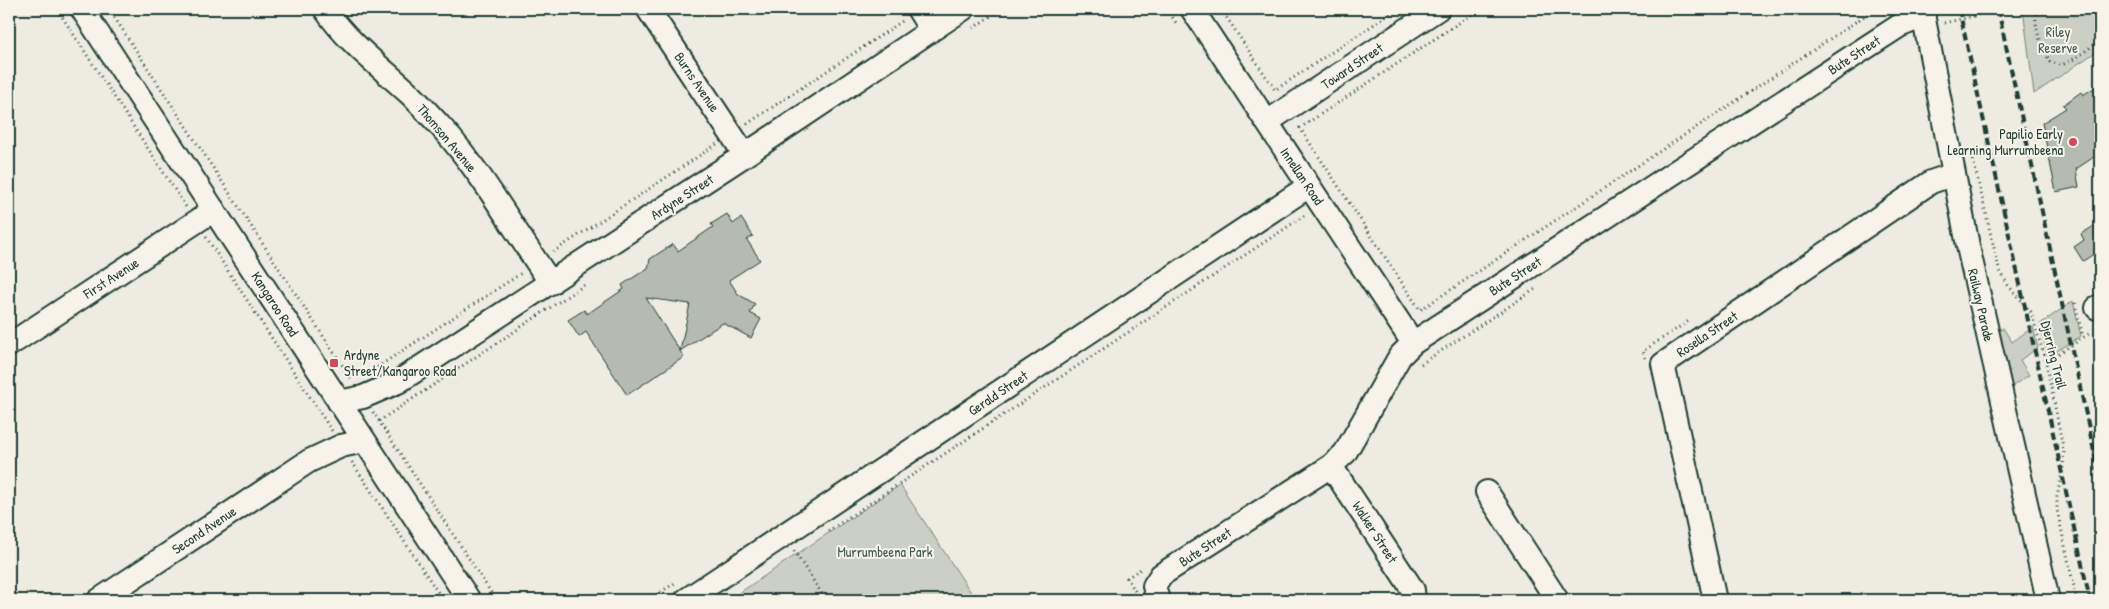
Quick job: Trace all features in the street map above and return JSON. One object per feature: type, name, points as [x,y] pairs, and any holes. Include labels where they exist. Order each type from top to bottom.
[{"type":"street","name":"Kangaroo Road","points":[[82,9],[205,216],[351,420],[469,600]]},
{"type":"street","name":"Thomson Avenue","points":[[325,9],[335,24],[354,45],[412,96],[443,130],[471,165],[525,266],[551,283]]},
{"type":"street","name":"Burns Avenue","points":[[648,9],[745,156]]},
{"type":"street","name":"Ardyne Street","points":[[351,420],[367,403],[398,382],[745,156],[963,9]]},
{"type":"street","name":"Innellan Road","points":[[1192,9],[1413,343]]},
{"type":"street","name":"Toward Street","points":[[1267,122],[1438,9]]},
{"type":"street","points":[[918,10],[931,30]]},
{"type":"street","name":"Railway Parade","points":[[1933,16],[1954,174],[1969,251],[2048,600]]},
{"type":"street","name":"Bute Street","points":[[1148,587],[1161,575],[1332,466],[1345,453],[1400,356],[1413,343],[1899,26],[1933,16]]},
{"type":"street","name":"Rosella Street","points":[[1715,600],[1664,364],[1931,182],[1954,174]]},
{"type":"street","name":"Gerald Street","points":[[686,600],[789,548],[1309,186]]},
{"type":"street","name":"First Avenue","points":[[9,345],[205,216]]},
{"type":"street","points":[[337,440],[351,420]]},
{"type":"street","name":"Second Avenue","points":[[99,600],[309,461],[337,440],[351,420]]},
{"type":"street","name":"Walker Street","points":[[1332,466],[1412,590],[1414,600]]},
{"type":"street","points":[[1487,492],[1556,600]]},
{"type":"path","points":[[57,9],[205,216],[337,440],[443,600]]},
{"type":"path","points":[[109,9],[496,600]]},
{"type":"path","points":[[1221,9],[1274,90],[1397,9]]},
{"type":"path","points":[[1480,9],[1300,128],[1420,310],[1875,9]]},
{"type":"path","points":[[1933,16],[2004,9]]},
{"type":"path","points":[[2036,9],[2036,24],[2042,46],[2050,62],[2062,65],[2076,58],[2100,40]]},
{"type":"path","points":[[370,373],[525,266],[731,134],[918,10]]},
{"type":"path","points":[[1933,16],[1945,32]]},
{"type":"path","name":"Djerring Trail","points":[[1971,153],[1999,269],[2008,284],[2031,312],[2046,362],[2064,452],[2064,467],[2056,497],[2057,510],[2076,600]]},
{"type":"path","points":[[820,536],[1304,216]]},
{"type":"path","points":[[1415,368],[1539,286]]},
{"type":"path","points":[[2075,303],[2083,337]]},
{"type":"path","points":[[1646,361],[1643,351],[1692,319]]},
{"type":"path","points":[[2046,362],[2090,333]]},
{"type":"path","points":[[789,548],[804,547]]},
{"type":"path","points":[[789,548],[826,600]]},
{"type":"green space","name":"Riley Reserve","points":[[2023,9],[2100,9],[2100,49],[2034,94]]},
{"type":"green space","points":[[2073,301],[2081,336],[2048,357],[2040,324]]},
{"type":"green space","points":[[2033,327],[2038,348],[2020,360],[2029,375],[2010,388],[1997,332],[2003,328],[2012,342]]},
{"type":"green space","name":"Murrumbeena Park","points":[[900,485],[976,600],[744,600],[739,593]]},
{"type":"building","name":"Papilio Early Learning Murrumbeena","points":[[2100,84],[2100,153],[2076,169],[2079,187],[2056,192],[2042,123],[2066,108],[2063,105],[2081,92],[2083,95]]},
{"type":"building","points":[[727,214],[733,224],[741,218],[753,236],[747,240],[760,260],[729,280],[738,294],[755,304],[750,313],[761,319],[751,338],[723,323],[680,351],[684,357],[627,395],[586,332],[579,337],[568,320],[584,310],[587,314],[624,289],[622,285],[648,268],[650,259],[673,244],[678,251],[713,227],[711,224]],"holes":[[[646,298],[690,304],[680,351]]]},
{"type":"building","points":[[2094,226],[2100,236],[2100,250],[2083,261],[2074,247],[2084,240],[2081,234]]},
{"type":"railway","points":[[1959,9],[2090,600]]},
{"type":"railway","points":[[1998,9],[2100,479]]},
{"type":"place","name":"Papilio Early Learning Murrumbeena","points":[[2073,142]]},
{"type":"place","name":"Ardyne Street/Kangaroo Road","points":[[334,363]]}]
